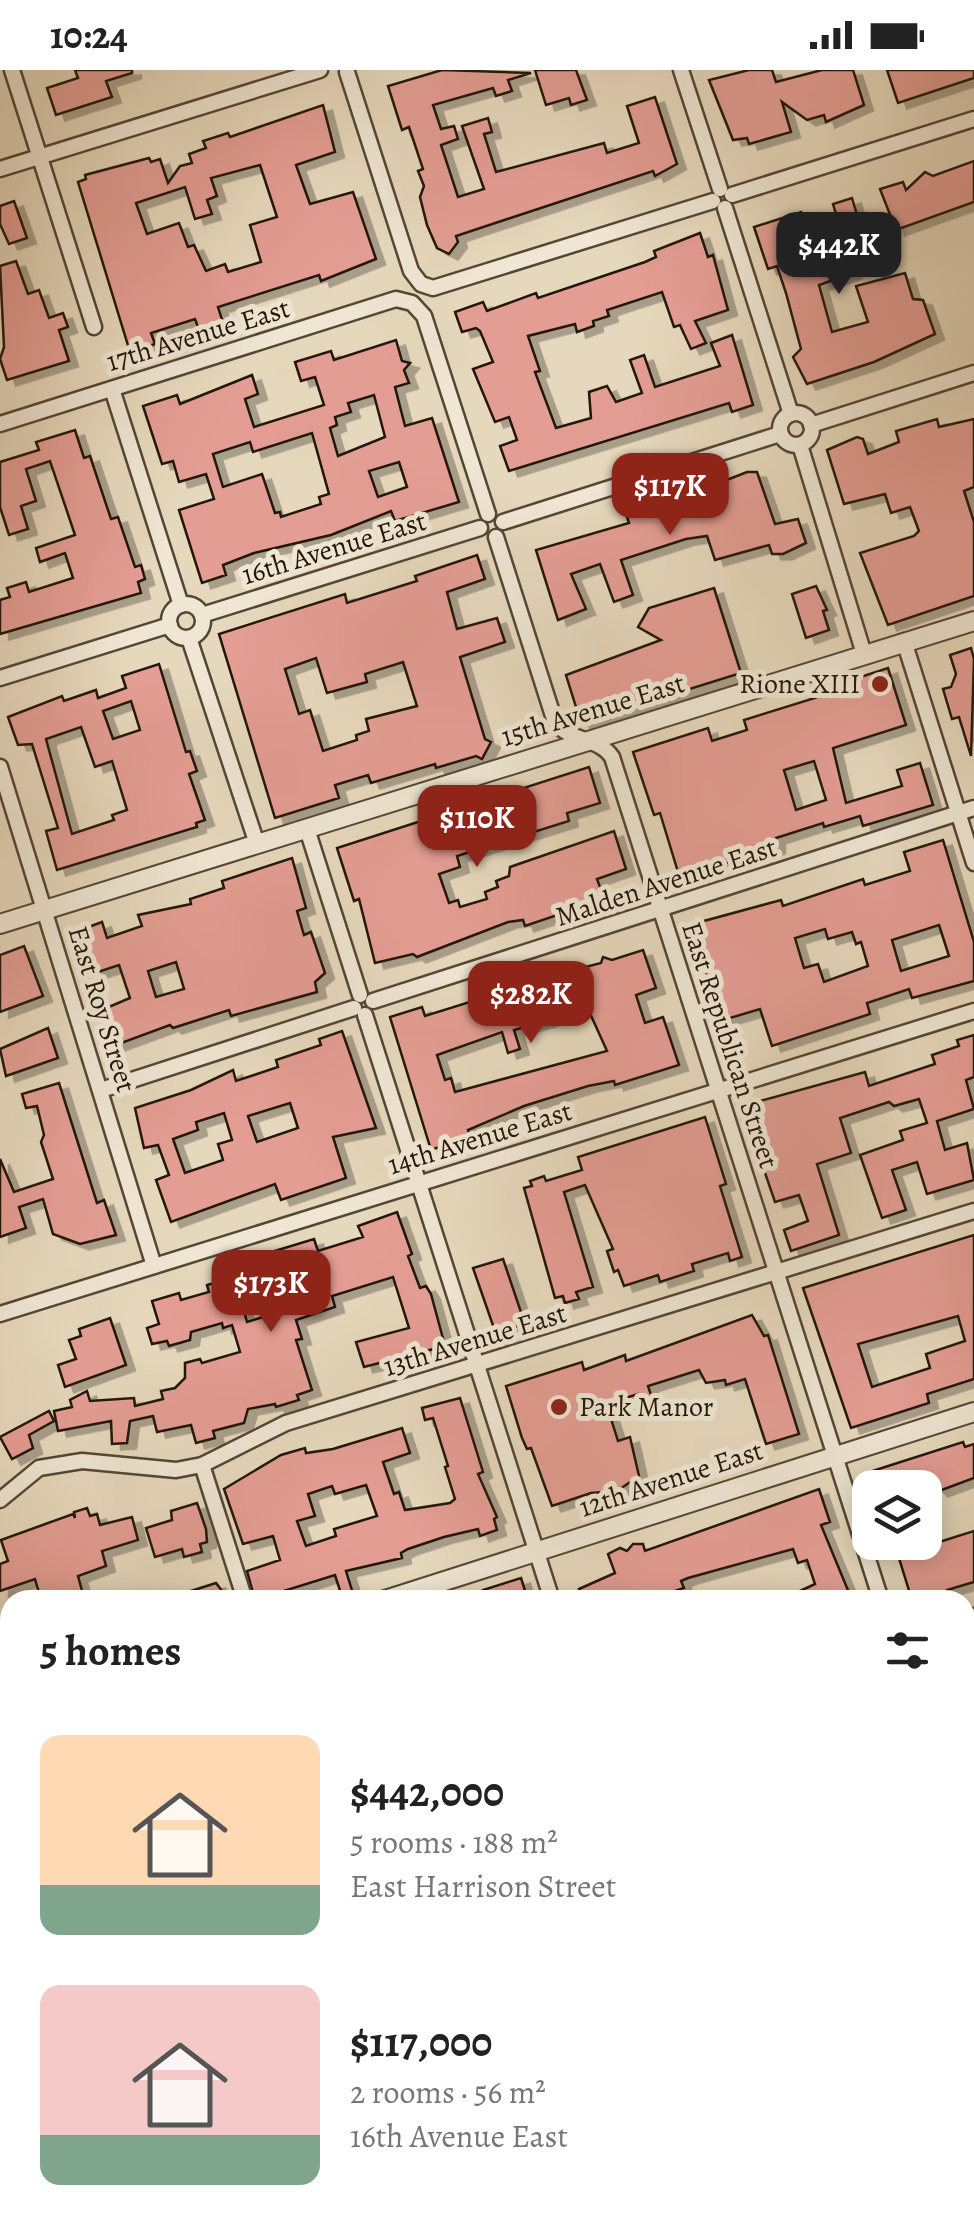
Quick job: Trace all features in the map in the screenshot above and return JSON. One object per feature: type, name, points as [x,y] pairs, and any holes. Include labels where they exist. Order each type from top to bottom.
[{"type":"street","points":[[12,70],[94,326]]},
{"type":"street","points":[[0,169],[320,70]]},
{"type":"street","points":[[681,70],[791,414]]},
{"type":"street","points":[[345,71],[411,271],[421,284],[432,288],[974,119]]},
{"type":"street","name":"17th Avenue East","points":[[0,424],[396,299],[412,303],[424,316],[484,521]]},
{"type":"street","points":[[811,425],[974,373]]},
{"type":"street","points":[[112,389],[180,604]]},
{"type":"street","points":[[791,414],[804,416],[811,425],[808,439],[800,445],[790,444],[780,434],[781,422],[791,414]]},
{"type":"street","points":[[503,522],[503,530],[496,537],[488,537],[484,521],[503,522],[780,434]]},
{"type":"street","points":[[800,445],[864,654]]},
{"type":"street","name":"16th Avenue East","points":[[202,615],[484,521]]},
{"type":"street","name":"East Republican Street","points":[[496,537],[555,722],[563,732],[604,747],[612,757],[878,1590]]},
{"type":"street","points":[[180,604],[194,605],[202,615],[201,629],[189,638],[178,636],[170,626],[170,616],[180,604]]},
{"type":"street","name":"15th Avenue East","points":[[0,924],[974,620]]},
{"type":"street","points":[[0,678],[170,626]]},
{"type":"street","points":[[189,638],[257,844]]},
{"type":"street","points":[[904,642],[974,863]]},
{"type":"street","name":"East Roy Street","points":[[0,767],[154,1266]]},
{"type":"street","name":"Malden Avenue East","points":[[101,1090],[974,808]]},
{"type":"street","points":[[307,829],[549,1590]]},
{"type":"street","name":"14th Avenue East","points":[[0,1314],[974,1011]]},
{"type":"street","name":"13th Avenue East","points":[[0,1500],[20,1479],[61,1462],[176,1470],[202,1464],[286,1423],[974,1212]]},
{"type":"street","name":"12th Avenue East","points":[[416,1590],[974,1412]]},
{"type":"street","points":[[202,1464],[242,1590]]},
{"type":"building","points":[[75,70],[132,73],[106,81],[112,97],[56,115],[47,88],[78,78]]},
{"type":"building","points":[[442,70],[531,73],[508,80],[512,91],[496,96],[493,88],[433,105],[441,129],[454,126],[458,139],[441,145],[458,197],[484,189],[462,126],[488,118],[492,132],[484,134],[496,172],[604,143],[607,153],[639,143],[627,106],[655,97],[677,164],[655,176],[653,171],[456,236],[458,242],[449,254],[437,248],[427,225],[420,197],[424,186],[418,171],[423,169],[409,127],[402,130],[388,86]]},
{"type":"building","points":[[535,70],[576,70],[587,100],[571,105],[569,98],[546,105]]},
{"type":"building","points":[[749,70],[772,70],[776,82],[822,70],[853,70],[864,105],[826,122],[824,115],[807,120],[782,102],[791,132],[749,144],[747,138],[733,140],[709,80]]},
{"type":"building","points":[[887,70],[974,70],[974,78],[898,103]]},
{"type":"building","points":[[323,105],[335,152],[296,165],[310,204],[353,192],[376,259],[321,281],[319,275],[218,307],[223,323],[199,330],[195,319],[151,333],[155,344],[130,352],[78,182],[86,179],[85,175],[149,158],[151,162],[160,159],[168,183],[180,166],[192,163],[189,154],[206,148],[203,141],[228,133],[230,137]],"holes":[[[260,165],[277,217],[250,225],[261,262],[228,272],[225,264],[206,271],[194,245],[188,247],[179,223],[147,234],[136,203],[185,187],[195,219],[212,214],[207,200],[217,196],[211,178]]]},
{"type":"building","points":[[974,161],[974,202],[896,230],[880,189],[903,182],[906,190],[925,172],[933,176]]},
{"type":"building","points":[[852,198],[863,235],[843,245],[853,273],[819,285],[832,332],[868,322],[856,286],[905,273],[913,299],[923,300],[935,334],[874,362],[807,384],[793,357],[801,349],[777,266],[768,269],[754,227],[801,212],[809,237],[840,227],[833,204]]},
{"type":"building","points":[[14,201],[27,238],[9,244],[0,224],[0,206]]},
{"type":"building","points":[[700,233],[708,257],[713,255],[728,310],[695,321],[706,343],[691,349],[680,325],[674,327],[662,292],[607,310],[609,316],[577,332],[575,324],[528,336],[540,371],[535,372],[556,428],[591,418],[589,392],[607,386],[616,402],[642,393],[630,360],[644,355],[655,387],[720,366],[711,343],[732,335],[753,405],[732,412],[729,403],[509,471],[500,446],[517,440],[509,417],[495,422],[473,369],[493,362],[480,331],[476,328],[462,332],[455,312],[483,302],[487,311],[536,293],[538,298],[645,262],[656,257],[654,251]]},
{"type":"building","points":[[16,261],[28,294],[39,290],[49,318],[63,313],[68,327],[59,330],[69,361],[7,380],[0,359],[4,347],[0,266]]},
{"type":"building","points":[[396,340],[402,361],[410,363],[404,370],[409,383],[395,387],[405,426],[432,418],[459,502],[395,521],[391,511],[331,535],[254,553],[223,565],[226,575],[202,583],[179,510],[214,499],[206,474],[179,482],[173,461],[162,464],[143,406],[177,395],[180,404],[252,375],[258,394],[245,399],[254,427],[324,405],[315,377],[301,381],[295,362],[331,351],[334,360]],"holes":[[[374,395],[385,437],[338,456],[330,428],[337,425],[335,417],[351,412],[348,403]],[[312,433],[329,494],[319,497],[321,504],[281,517],[280,512],[275,513],[262,474],[223,487],[213,454],[250,442],[253,452]],[[399,462],[407,487],[378,497],[369,471]]]},
{"type":"building","points":[[937,419],[939,427],[974,419],[974,487],[964,491],[974,522],[974,596],[888,625],[860,553],[919,531],[910,507],[891,513],[885,494],[844,504],[827,450],[857,437],[863,439],[868,454],[899,442],[896,431]]},
{"type":"building","points":[[75,430],[84,458],[90,456],[111,519],[118,517],[135,567],[141,565],[145,579],[138,582],[141,593],[0,634],[0,600],[10,597],[7,588],[26,582],[29,592],[73,578],[65,553],[40,562],[36,548],[75,535],[50,461],[26,469],[36,501],[21,506],[28,529],[9,535],[0,507],[0,462],[39,450],[36,442]]},
{"type":"building","points":[[747,472],[757,472],[775,524],[798,519],[806,543],[783,554],[772,554],[769,545],[715,560],[707,536],[686,539],[621,560],[633,595],[614,602],[600,564],[571,574],[586,609],[558,620],[536,550],[629,523],[627,517],[669,503],[671,509],[695,501],[693,493]]},
{"type":"building","points":[[477,555],[485,579],[447,592],[457,629],[497,618],[505,642],[460,657],[485,739],[491,742],[482,759],[476,756],[436,768],[435,764],[371,783],[368,775],[335,785],[339,798],[275,818],[219,634],[345,594],[347,603],[417,581],[415,576]],"holes":[[[316,658],[327,693],[367,682],[365,674],[403,662],[417,706],[366,719],[369,731],[356,735],[357,740],[323,751],[310,710],[299,714],[285,669]]]},
{"type":"building","points":[[816,586],[827,610],[823,611],[829,630],[806,638],[792,594]]},
{"type":"building","points":[[714,588],[741,673],[581,723],[566,675],[661,640],[638,627],[649,608]]},
{"type":"building","points":[[971,648],[971,756],[959,717],[952,719],[943,689],[951,687],[956,674],[950,655]]},
{"type":"building","points":[[159,664],[186,752],[190,751],[197,771],[189,774],[205,820],[196,823],[197,827],[57,870],[46,831],[58,828],[32,744],[18,745],[8,717],[62,696],[64,701],[96,690],[98,698],[126,688],[122,676]],"holes":[[[131,701],[140,730],[113,739],[103,711]],[[81,727],[95,767],[112,761],[127,810],[112,815],[114,820],[72,834],[46,739]]]},
{"type":"building","points":[[888,668],[906,725],[833,748],[846,803],[902,786],[897,770],[920,763],[933,805],[863,826],[860,816],[824,827],[823,823],[776,838],[776,848],[714,867],[712,861],[678,872],[660,813],[654,815],[633,752],[708,728],[712,741],[747,730],[744,720],[847,688],[845,682]],"holes":[[[814,761],[826,800],[796,810],[784,770]]]},
{"type":"building","points":[[589,767],[600,803],[567,813],[569,821],[457,856],[460,867],[439,874],[449,903],[458,900],[460,907],[487,899],[485,892],[498,887],[496,881],[509,876],[510,867],[614,831],[626,869],[597,879],[607,907],[568,919],[566,912],[525,926],[523,920],[508,922],[417,957],[413,954],[375,963],[359,899],[354,901],[337,848]]},
{"type":"building","points":[[943,840],[974,942],[974,981],[912,998],[909,989],[867,1003],[870,1014],[772,1046],[760,1009],[720,1021],[693,924],[781,900],[783,906],[863,879],[865,885],[910,871],[904,852]],"holes":[[[939,925],[949,956],[901,971],[892,940]],[[825,929],[828,939],[852,932],[856,944],[861,942],[868,966],[824,982],[818,964],[804,968],[795,938]]]},
{"type":"building","points":[[292,858],[306,908],[297,911],[304,935],[311,932],[325,973],[315,982],[317,992],[231,1016],[229,1010],[173,1028],[170,1025],[116,1045],[104,1009],[130,998],[119,965],[95,973],[91,962],[85,964],[78,931],[102,922],[107,938],[142,926],[138,915],[191,904],[190,899],[224,888],[222,881]],"holes":[[[176,962],[184,989],[156,997],[148,971]]]},
{"type":"building","points":[[24,946],[43,996],[0,1012],[0,955]]},
{"type":"building","points":[[643,950],[656,988],[636,995],[645,1023],[663,1017],[679,1065],[524,1106],[468,1130],[470,1136],[431,1150],[390,1017],[422,1007],[425,1016],[521,986],[561,1005],[551,976],[601,963],[603,957],[612,960]],"holes":[[[588,1009],[607,1051],[455,1092],[451,1078],[445,1080],[437,1055],[502,1032],[508,1053],[520,1049],[514,1030]]]},
{"type":"building","points":[[48,1028],[58,1058],[6,1076],[0,1049]]},
{"type":"building","points":[[342,1031],[376,1128],[333,1137],[346,1178],[281,1200],[275,1184],[171,1222],[156,1180],[169,1175],[158,1145],[144,1148],[135,1108],[191,1090],[233,1070],[236,1081],[278,1067],[276,1060],[321,1045],[319,1039]],"holes":[[[290,1103],[298,1128],[257,1142],[248,1116]],[[224,1113],[232,1140],[218,1144],[223,1160],[185,1173],[173,1139],[198,1130],[196,1122]]]},
{"type":"building","points":[[974,1035],[974,1077],[966,1080],[974,1109],[937,1121],[945,1150],[967,1143],[974,1180],[927,1194],[917,1162],[892,1170],[906,1210],[882,1218],[860,1155],[903,1140],[900,1131],[927,1123],[919,1099],[894,1106],[889,1102],[840,1118],[851,1153],[817,1164],[839,1235],[791,1251],[784,1230],[808,1221],[799,1195],[775,1202],[742,1106],[865,1072],[869,1086],[935,1064],[932,1055],[959,1046],[957,1040]]},
{"type":"building","points":[[59,1083],[97,1203],[104,1200],[116,1235],[80,1244],[53,1234],[43,1199],[19,1207],[26,1228],[0,1237],[0,1159],[14,1192],[53,1179],[41,1142],[44,1135],[37,1106],[26,1108],[22,1094]]},
{"type":"building","points":[[705,1117],[726,1184],[720,1186],[742,1257],[730,1261],[728,1253],[692,1264],[694,1271],[660,1282],[658,1275],[624,1286],[618,1270],[614,1272],[607,1251],[613,1249],[585,1185],[564,1192],[593,1287],[576,1292],[579,1299],[565,1303],[563,1296],[555,1298],[524,1188],[544,1176],[546,1181],[582,1170],[578,1157]]},
{"type":"building","points":[[397,1212],[412,1254],[408,1256],[420,1288],[426,1286],[431,1294],[445,1346],[364,1367],[356,1342],[409,1328],[393,1277],[332,1296],[335,1307],[296,1320],[302,1339],[296,1340],[312,1390],[297,1395],[299,1400],[248,1409],[244,1423],[213,1431],[215,1438],[196,1443],[191,1425],[157,1432],[153,1416],[130,1421],[127,1443],[112,1444],[111,1421],[58,1431],[54,1411],[72,1407],[70,1400],[87,1391],[90,1401],[134,1398],[135,1406],[163,1399],[161,1391],[175,1388],[185,1378],[185,1363],[200,1359],[202,1363],[240,1352],[232,1325],[223,1328],[222,1323],[191,1332],[190,1340],[169,1346],[167,1341],[152,1344],[147,1328],[159,1324],[152,1301],[179,1293],[181,1300],[209,1292],[207,1285],[224,1280],[225,1286],[236,1283],[247,1322],[276,1313],[258,1256],[314,1239],[318,1251],[363,1237],[358,1226]]},
{"type":"building","points":[[974,1235],[974,1379],[927,1394],[929,1403],[851,1428],[803,1288]],"holes":[[[958,1316],[965,1341],[926,1354],[930,1368],[872,1387],[858,1344]]]},
{"type":"building","points":[[503,1259],[525,1324],[496,1334],[473,1268]]},
{"type":"building","points":[[752,1315],[764,1336],[768,1335],[799,1434],[766,1444],[745,1379],[726,1385],[725,1380],[706,1383],[699,1370],[648,1386],[656,1410],[644,1414],[638,1394],[612,1402],[614,1407],[608,1409],[618,1441],[630,1437],[639,1476],[617,1491],[591,1493],[552,1506],[531,1448],[527,1449],[522,1438],[506,1386],[582,1362],[584,1370],[625,1355],[626,1361]]},
{"type":"building","points":[[110,1318],[126,1365],[65,1387],[58,1365],[76,1359],[69,1340],[81,1336],[79,1329]]},
{"type":"building","points":[[460,1398],[483,1472],[478,1474],[497,1517],[497,1530],[480,1536],[478,1529],[444,1537],[408,1549],[401,1553],[402,1558],[346,1571],[352,1590],[340,1590],[335,1575],[287,1590],[252,1590],[247,1571],[280,1560],[273,1536],[243,1544],[224,1489],[281,1455],[305,1448],[306,1453],[333,1449],[402,1428],[410,1453],[383,1462],[394,1494],[399,1492],[405,1510],[450,1503],[455,1499],[445,1467],[448,1466],[433,1418],[425,1420],[422,1408]],"holes":[[[366,1485],[377,1516],[334,1529],[336,1536],[306,1546],[297,1521],[315,1516],[308,1494],[332,1486],[335,1494]]]},
{"type":"building","points":[[49,1411],[54,1421],[29,1435],[33,1448],[12,1459],[0,1437]]},
{"type":"building","points":[[963,1442],[965,1447],[974,1444],[974,1478],[942,1490],[942,1470],[875,1470]]},
{"type":"building","points":[[819,1489],[830,1522],[821,1525],[848,1590],[802,1590],[815,1584],[807,1560],[798,1563],[793,1549],[688,1578],[681,1581],[684,1588],[678,1590],[579,1590],[615,1573],[608,1554],[620,1548],[627,1551],[633,1544],[643,1544],[645,1551]]},
{"type":"building","points":[[197,1503],[206,1529],[207,1542],[200,1544],[202,1552],[184,1557],[182,1549],[155,1557],[146,1528],[172,1520],[171,1511]]},
{"type":"building","points":[[87,1508],[90,1516],[97,1514],[100,1525],[132,1517],[138,1540],[102,1551],[106,1566],[78,1576],[82,1590],[38,1590],[35,1579],[0,1590],[0,1564],[8,1561],[1,1540],[73,1514],[75,1518],[74,1512]]},
{"type":"building","points":[[974,1531],[974,1582],[947,1590],[909,1590],[900,1560],[942,1560],[942,1541]]},
{"type":"building","points":[[521,1578],[525,1590],[483,1590]]},
{"type":"building","points":[[216,1583],[221,1590],[194,1590]]},
{"type":"place","name":"Rione XIII","points":[[880,684]]},
{"type":"place","name":"Park Manor","points":[[559,1407]]}]
